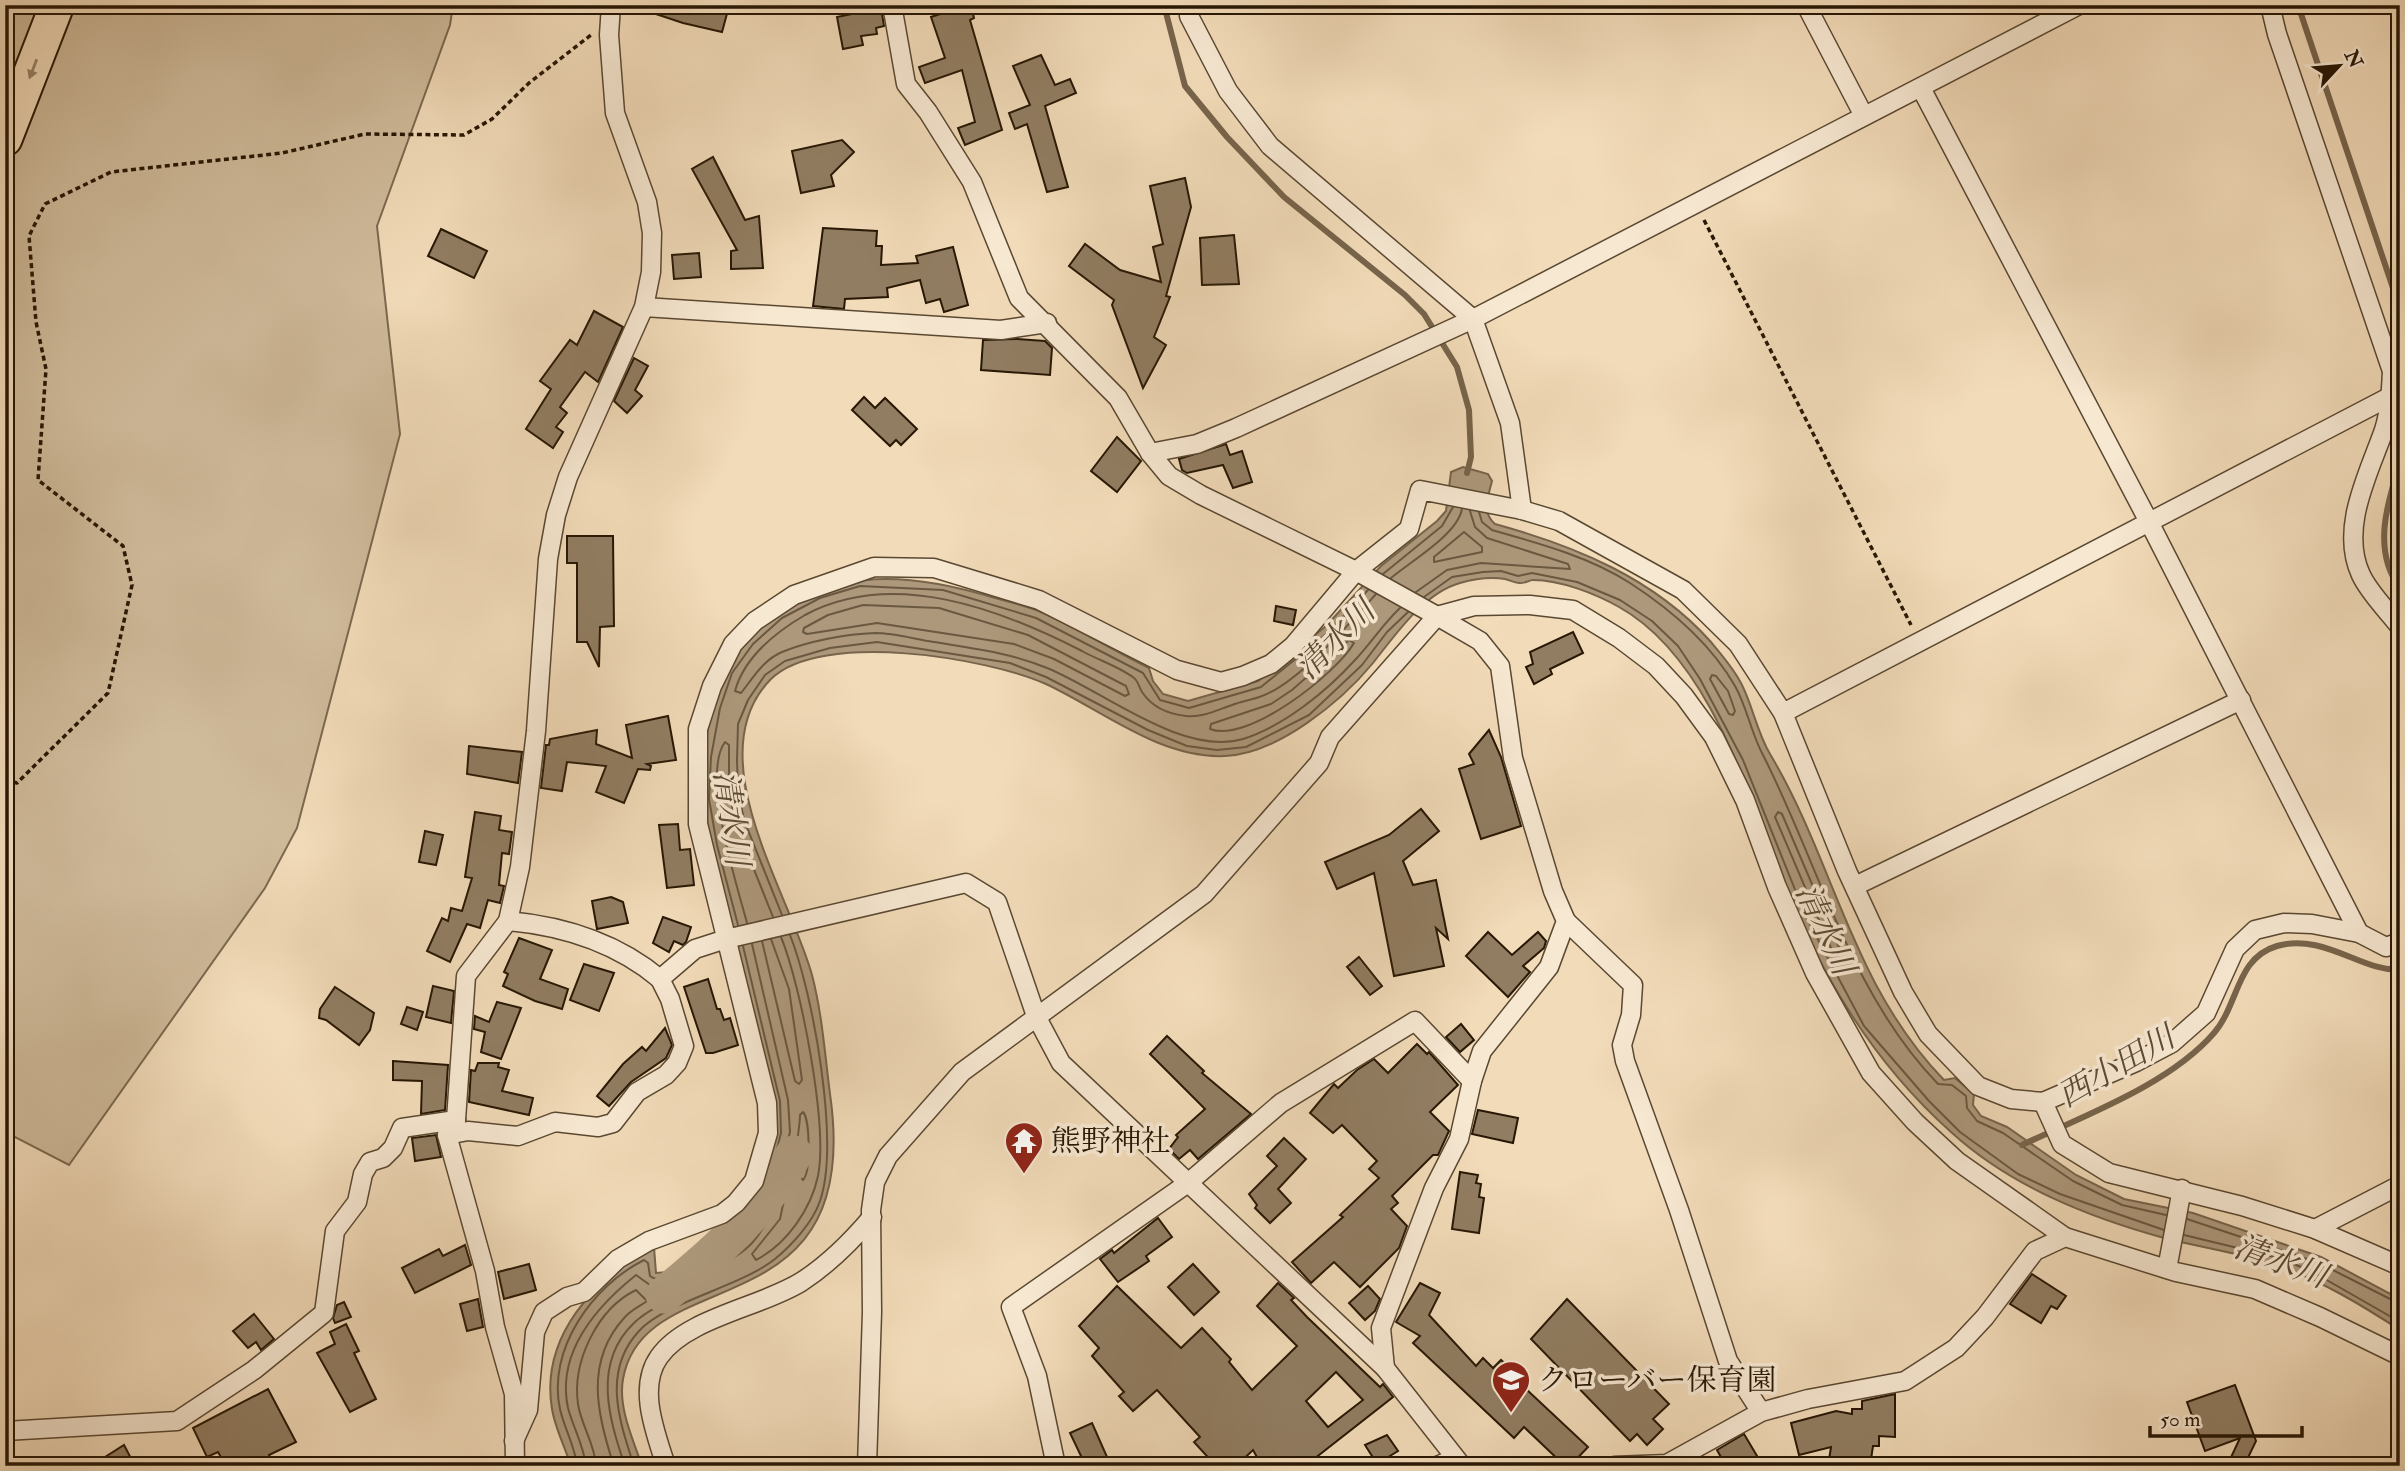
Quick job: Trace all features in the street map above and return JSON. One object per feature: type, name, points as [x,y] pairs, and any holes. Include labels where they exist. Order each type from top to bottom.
[{"type":"highway","points":[[5,139],[57,5]]},
{"type":"street","points":[[892,5],[906,84],[928,112],[972,183],[1019,298],[1047,323],[1070,352],[1118,398],[1150,453],[1169,476],[1200,495],[1356,571],[1437,616],[1480,641],[1500,666],[1513,758],[1553,891],[1566,921],[1633,985],[1631,1015],[1622,1045],[1625,1061],[1679,1210],[1728,1361],[1761,1412]]},
{"type":"street","points":[[1190,5],[1189,16],[1228,91],[1270,146],[1466,322],[1510,423],[1522,510]]},
{"type":"street","points":[[1806,5],[1864,116]]},
{"type":"street","points":[[1150,453],[1207,440],[1417,346],[2079,5]]},
{"type":"street","points":[[2270,5],[2277,34],[2392,371],[2391,396],[2384,428],[2360,491],[2355,541],[2361,575],[2400,627]]},
{"type":"street","points":[[515,1466],[514,1394],[495,1327],[452,1128],[466,976],[508,921],[520,867],[535,742],[542,615],[556,515],[568,477],[644,307],[651,272],[652,233],[647,202],[615,113],[610,13]]},
{"type":"street","points":[[1922,88],[2148,520],[2359,933]]},
{"type":"street","points":[[644,307],[1001,330],[1047,323]]},
{"type":"street","points":[[1783,713],[2148,520],[2391,396]]},
{"type":"street","points":[[514,1441],[528,1410],[535,1332],[544,1312],[567,1297],[584,1292],[618,1259],[649,1241],[722,1214],[754,1181],[768,1133],[767,1103],[698,824],[698,729],[712,686],[733,644],[755,621],[794,595],[874,567],[934,568],[1039,600],[1177,670],[1221,682],[1243,677],[1270,664],[1293,646],[1356,571],[1409,529],[1420,490],[1522,510],[1559,521],[1683,590],[1738,644],[1783,713],[1855,886],[1903,992],[1928,1034],[1978,1086],[2011,1099],[2043,1102],[2136,1062],[2188,1031],[2206,1013],[2235,949],[2255,930],[2284,923],[2312,924],[2359,933],[2386,947],[2400,942]]},
{"type":"street","points":[[867,1466],[874,1182],[888,1156],[962,1072],[1204,894],[1319,763],[1330,737],[1437,616],[1474,606],[1530,605],[1573,610],[1619,638],[1656,666],[1684,696],[1714,737],[1745,800],[1777,887],[1810,961],[1871,1073],[1915,1122],[1957,1161],[2065,1237],[2168,1269],[2255,1289],[2400,1356]]},
{"type":"street","points":[[1855,886],[2241,700]]},
{"type":"street","points":[[660,979],[695,949],[803,920],[966,883],[998,902],[1035,1016],[1061,1063],[1385,1368],[1458,1462],[1437,1466]]},
{"type":"street","points":[[5,1431],[177,1421],[254,1370],[324,1312],[335,1231],[357,1202],[363,1174],[370,1162],[383,1158],[393,1148],[402,1128],[452,1128],[518,1136],[555,1122],[598,1127],[613,1123],[637,1093],[666,1075],[677,1063],[684,1046],[670,999],[660,979],[635,958],[570,932],[549,925],[508,921]]},
{"type":"street","points":[[1385,1368],[1381,1328],[1434,1188],[1459,1139],[1482,1051],[1549,967],[1566,921]]},
{"type":"street","points":[[1056,1466],[1037,1377],[1012,1307],[1188,1183],[1281,1103],[1415,1021],[1472,1081]]},
{"type":"street","points":[[2043,1102],[2062,1144],[2109,1173],[2182,1189],[2315,1229],[2400,1266]]},
{"type":"street","points":[[2315,1229],[2400,1185]]},
{"type":"street","points":[[2168,1269],[2182,1189]]},
{"type":"street","points":[[666,1466],[651,1419],[650,1380],[659,1357],[686,1332],[800,1282],[843,1251],[872,1217]]},
{"type":"street","points":[[1614,1466],[1668,1465],[1761,1412],[1808,1399],[1905,1381],[1956,1348],[1985,1317],[2035,1251],[2065,1237]]},
{"type":"path","points":[[5,780],[17,783],[108,693],[132,585],[123,546],[38,480],[46,369],[36,322],[29,236],[45,204],[111,172],[282,153],[365,134],[464,135],[492,119],[610,13]]},
{"type":"path","points":[[1696,203],[1919,641]]},
{"type":"shaded area","points":[[5,5],[453,5],[450,25],[377,226],[400,434],[297,828],[265,888],[69,1165],[5,1132]]},
{"type":"water","points":[[1463,467],[1488,474],[1492,481],[1487,509],[1495,524],[1583,554],[1639,582],[1689,619],[1723,657],[1742,685],[1766,746],[1812,837],[1865,963],[1887,1004],[1912,1043],[1944,1080],[1955,1078],[1974,1094],[1973,1105],[1981,1116],[2007,1127],[2076,1175],[2124,1199],[2193,1213],[2321,1257],[2400,1299],[2400,1330],[2312,1279],[2267,1262],[2135,1230],[2051,1197],[1998,1168],[1951,1132],[1906,1087],[1866,1037],[1832,984],[1803,927],[1732,751],[1684,667],[1654,633],[1619,607],[1600,597],[1555,582],[1533,580],[1515,583],[1494,578],[1460,583],[1434,596],[1401,628],[1360,678],[1326,709],[1266,746],[1225,756],[1177,750],[1132,731],[1046,684],[986,665],[947,658],[906,653],[827,655],[795,664],[771,679],[750,710],[743,746],[745,785],[755,825],[812,975],[830,1094],[832,1170],[815,1223],[785,1258],[748,1282],[669,1318],[639,1342],[623,1379],[622,1390],[627,1423],[642,1466],[571,1466],[553,1416],[550,1383],[554,1358],[563,1334],[576,1313],[611,1275],[654,1247],[656,1273],[703,1264],[731,1250],[754,1230],[763,1216],[770,1195],[774,1173],[763,1173],[774,1132],[702,799],[707,733],[714,700],[726,669],[743,645],[790,605],[818,592],[846,583],[904,579],[964,589],[1041,612],[1149,668],[1153,681],[1163,694],[1188,701],[1258,681],[1326,626],[1381,566],[1446,511],[1451,472]]},
{"type":"building","points":[[642,5],[709,5],[728,10],[722,32],[641,9]]},
{"type":"building","points":[[937,5],[971,5],[974,18],[970,20],[1002,130],[965,145],[958,128],[975,122],[962,70],[925,83],[919,67],[945,58],[931,17],[940,14]]},
{"type":"building","points":[[881,8],[884,26],[876,28],[877,34],[861,36],[863,45],[843,49],[837,17]]},
{"type":"building","points":[[1041,55],[1055,85],[1070,79],[1076,93],[1045,106],[1068,187],[1047,192],[1027,124],[1015,129],[1009,113],[1030,105],[1013,66]]},
{"type":"building","points":[[842,140],[854,152],[831,175],[834,186],[801,193],[792,151]]},
{"type":"building","points":[[713,157],[745,220],[759,216],[763,268],[731,269],[731,251],[737,250],[692,169]]},
{"type":"building","points":[[1185,178],[1191,207],[1166,296],[1170,297],[1154,337],[1166,345],[1143,388],[1112,305],[1114,300],[1069,266],[1085,244],[1120,270],[1161,282],[1153,247],[1163,244],[1150,186]]},
{"type":"building","points":[[823,228],[877,231],[876,246],[882,246],[881,265],[918,263],[916,256],[953,247],[968,305],[944,312],[940,299],[926,303],[920,280],[887,288],[888,297],[845,299],[844,309],[813,306]]},
{"type":"building","points":[[441,229],[487,251],[474,278],[428,256]]},
{"type":"building","points":[[1234,235],[1239,284],[1202,285],[1200,238]]},
{"type":"building","points":[[699,253],[701,277],[674,279],[672,255]]},
{"type":"building","points":[[594,311],[623,327],[598,382],[585,372],[560,407],[567,413],[556,427],[563,432],[553,448],[526,429],[551,389],[540,381],[570,340],[577,345]]},
{"type":"building","points":[[983,340],[1045,341],[1052,348],[1050,375],[981,370]]},
{"type":"building","points":[[634,358],[648,366],[635,390],[642,396],[627,413],[614,401]]},
{"type":"building","points":[[864,397],[875,408],[885,398],[917,429],[901,445],[896,440],[890,446],[852,410]]},
{"type":"building","points":[[1117,437],[1141,461],[1117,492],[1091,471]]},
{"type":"building","points":[[1226,444],[1230,455],[1242,451],[1252,482],[1233,488],[1223,465],[1187,473],[1182,470],[1179,459]]},
{"type":"building","points":[[567,536],[613,536],[614,626],[600,627],[599,667],[587,642],[577,642],[577,563],[567,563]]},
{"type":"building","points":[[1276,606],[1296,610],[1293,625],[1274,621]]},
{"type":"building","points":[[1573,632],[1583,653],[1550,669],[1552,674],[1534,684],[1526,667],[1533,664],[1530,652]]},
{"type":"building","points":[[668,716],[676,760],[647,764],[651,766],[650,770],[638,769],[624,803],[596,792],[606,766],[567,762],[562,791],[541,788],[546,745],[549,745],[550,739],[597,730],[596,744],[632,758],[626,725]]},
{"type":"building","points":[[1489,730],[1501,757],[1521,826],[1481,839],[1459,769],[1474,764],[1469,754]]},
{"type":"building","points":[[469,746],[522,752],[518,783],[467,774]]},
{"type":"building","points":[[1421,809],[1439,831],[1403,861],[1413,885],[1436,880],[1448,939],[1436,928],[1444,966],[1394,976],[1374,873],[1337,889],[1325,862],[1389,835]]},
{"type":"building","points":[[475,812],[501,816],[499,830],[512,832],[509,854],[502,853],[499,885],[504,886],[500,903],[488,900],[480,928],[467,924],[450,962],[427,951],[442,918],[448,921],[451,908],[462,911],[472,878],[465,877]]},
{"type":"building","points":[[678,824],[680,850],[690,849],[694,885],[667,888],[659,825]]},
{"type":"building","points":[[425,831],[443,835],[436,865],[419,862]]},
{"type":"building","points":[[611,897],[623,902],[628,923],[597,929],[592,901]]},
{"type":"building","points":[[663,917],[691,927],[686,942],[683,945],[674,941],[669,952],[653,943]]},
{"type":"building","points":[[1488,932],[1512,955],[1538,932],[1546,941],[1544,948],[1523,966],[1530,972],[1508,997],[1466,956]]},
{"type":"building","points":[[519,938],[552,950],[540,979],[568,989],[562,1009],[535,1001],[503,986],[508,974],[504,972]]},
{"type":"building","points":[[1359,957],[1382,986],[1370,995],[1347,967]]},
{"type":"building","points":[[584,964],[614,973],[599,1011],[570,1000]]},
{"type":"building","points":[[708,979],[717,1009],[720,1009],[724,1020],[730,1018],[738,1045],[713,1053],[706,1053],[684,987]]},
{"type":"building","points":[[433,986],[454,991],[451,1023],[426,1017]]},
{"type":"building","points":[[335,987],[374,1013],[370,1030],[359,1045],[326,1020],[319,1018],[320,1009]]},
{"type":"building","points":[[497,1002],[521,1008],[501,1059],[481,1052],[485,1032],[474,1029],[475,1016],[489,1022]]},
{"type":"building","points":[[407,1007],[423,1012],[417,1030],[401,1024]]},
{"type":"building","points":[[1461,1024],[1474,1040],[1460,1052],[1446,1037]]},
{"type":"building","points":[[665,1028],[672,1045],[666,1058],[631,1082],[609,1106],[597,1096],[623,1064],[642,1047],[646,1051]]},
{"type":"building","points":[[1167,1036],[1204,1071],[1202,1073],[1251,1114],[1198,1159],[1190,1150],[1179,1159],[1169,1149],[1178,1137],[1176,1135],[1205,1109],[1150,1054]]},
{"type":"building","points":[[1417,1044],[1427,1054],[1429,1052],[1458,1085],[1430,1112],[1449,1131],[1438,1155],[1433,1155],[1392,1196],[1398,1203],[1391,1209],[1407,1226],[1399,1248],[1360,1287],[1334,1262],[1311,1283],[1292,1262],[1343,1217],[1340,1215],[1379,1178],[1369,1169],[1377,1161],[1342,1125],[1333,1133],[1310,1113],[1334,1084],[1338,1088],[1374,1059],[1388,1073]]},
{"type":"building","points":[[393,1061],[448,1065],[445,1110],[421,1114],[422,1081],[393,1080]]},
{"type":"building","points":[[478,1063],[499,1063],[498,1067],[509,1070],[502,1091],[533,1098],[529,1115],[469,1102],[471,1070],[475,1071]]},
{"type":"building","points":[[1478,1110],[1518,1118],[1513,1143],[1472,1134]]},
{"type":"building","points":[[436,1135],[441,1157],[415,1161],[412,1138]]},
{"type":"building","points":[[1284,1138],[1306,1159],[1278,1189],[1291,1203],[1270,1223],[1255,1208],[1257,1205],[1249,1194],[1277,1166],[1267,1156]]},
{"type":"building","points":[[1460,1172],[1478,1175],[1476,1183],[1481,1184],[1479,1197],[1484,1198],[1479,1233],[1452,1229]]},
{"type":"building","points":[[1158,1218],[1172,1237],[1146,1256],[1149,1261],[1118,1282],[1100,1259],[1112,1250],[1114,1253]]},
{"type":"building","points":[[465,1245],[471,1265],[415,1293],[402,1268],[439,1249],[443,1256]]},
{"type":"building","points":[[529,1264],[536,1290],[504,1299],[498,1272]]},
{"type":"building","points":[[1193,1264],[1219,1292],[1194,1315],[1168,1287]]},
{"type":"building","points":[[2032,1274],[2066,1296],[2057,1309],[2051,1306],[2041,1323],[2010,1304]]},
{"type":"building","points":[[1278,1283],[1294,1298],[1291,1300],[1307,1317],[1380,1387],[1383,1384],[1393,1397],[1305,1466],[1262,1466],[1253,1450],[1236,1466],[1216,1466],[1194,1442],[1200,1437],[1157,1390],[1133,1411],[1119,1396],[1124,1392],[1092,1356],[1099,1348],[1079,1326],[1117,1286],[1181,1348],[1202,1328],[1231,1359],[1229,1362],[1252,1390],[1297,1346],[1257,1306]],"holes":[[[1336,1372],[1363,1400],[1328,1427],[1306,1401]]]},
{"type":"building","points":[[1420,1283],[1440,1293],[1429,1315],[1476,1366],[1483,1358],[1493,1368],[1501,1360],[1514,1372],[1511,1375],[1588,1447],[1570,1466],[1565,1466],[1524,1427],[1514,1438],[1413,1343],[1420,1336],[1396,1322]]},
{"type":"building","points":[[1368,1286],[1380,1299],[1375,1311],[1365,1320],[1349,1303]]},
{"type":"building","points":[[478,1299],[483,1327],[467,1331],[460,1304]]},
{"type":"building","points":[[1567,1299],[1669,1404],[1653,1419],[1663,1429],[1647,1445],[1637,1434],[1630,1441],[1531,1339]]},
{"type":"building","points":[[344,1302],[351,1317],[335,1323],[333,1318],[337,1305]]},
{"type":"building","points":[[254,1314],[274,1339],[261,1350],[256,1342],[248,1348],[233,1331]]},
{"type":"building","points":[[346,1324],[359,1351],[354,1353],[376,1399],[350,1412],[317,1353],[335,1344],[330,1332]]},
{"type":"building","points":[[2235,1385],[2256,1441],[2244,1466],[2227,1466],[2240,1438],[2205,1451],[2187,1402]]},
{"type":"building","points":[[268,1389],[296,1442],[269,1455],[275,1466],[226,1466],[218,1452],[207,1457],[193,1428]]},
{"type":"building","points":[[1895,1394],[1895,1437],[1879,1436],[1879,1446],[1873,1446],[1870,1466],[1829,1460],[1831,1447],[1799,1455],[1791,1423],[1836,1411],[1852,1414],[1852,1409],[1862,1409],[1862,1401]]},
{"type":"building","points":[[1092,1423],[1111,1466],[1086,1466],[1070,1433]]},
{"type":"building","points":[[1744,1434],[1763,1466],[1726,1466],[1717,1450]]},
{"type":"building","points":[[1387,1435],[1398,1451],[1377,1464],[1365,1445]]},
{"type":"building","points":[[124,1445],[135,1466],[91,1466]]},
{"type":"waterway","points":[[1164,5],[1185,86],[1227,137],[1284,197],[1405,295],[1424,314],[1457,367],[1469,410],[1471,457],[1467,473]]},
{"type":"waterway","name":"西小田川","points":[[2298,5],[2400,309]]},
{"type":"waterway","name":"西小田川","points":[[2400,463],[2387,510],[2384,543],[2391,574],[2400,588]]},
{"type":"waterway","name":"西小田川","points":[[2022,1145],[2124,1098],[2150,1084],[2195,1052],[2214,1033],[2246,971],[2264,952],[2294,943],[2311,944],[2373,966],[2400,969]]},
{"type":"waterway","name":"清水川","points":[[664,1295],[736,1231],[768,1195],[794,1154]]},
{"type":"place","name":"熊野神社","points":[[1024,1175]]},
{"type":"place","name":"クローバー保育園","points":[[1511,1414]]}]
